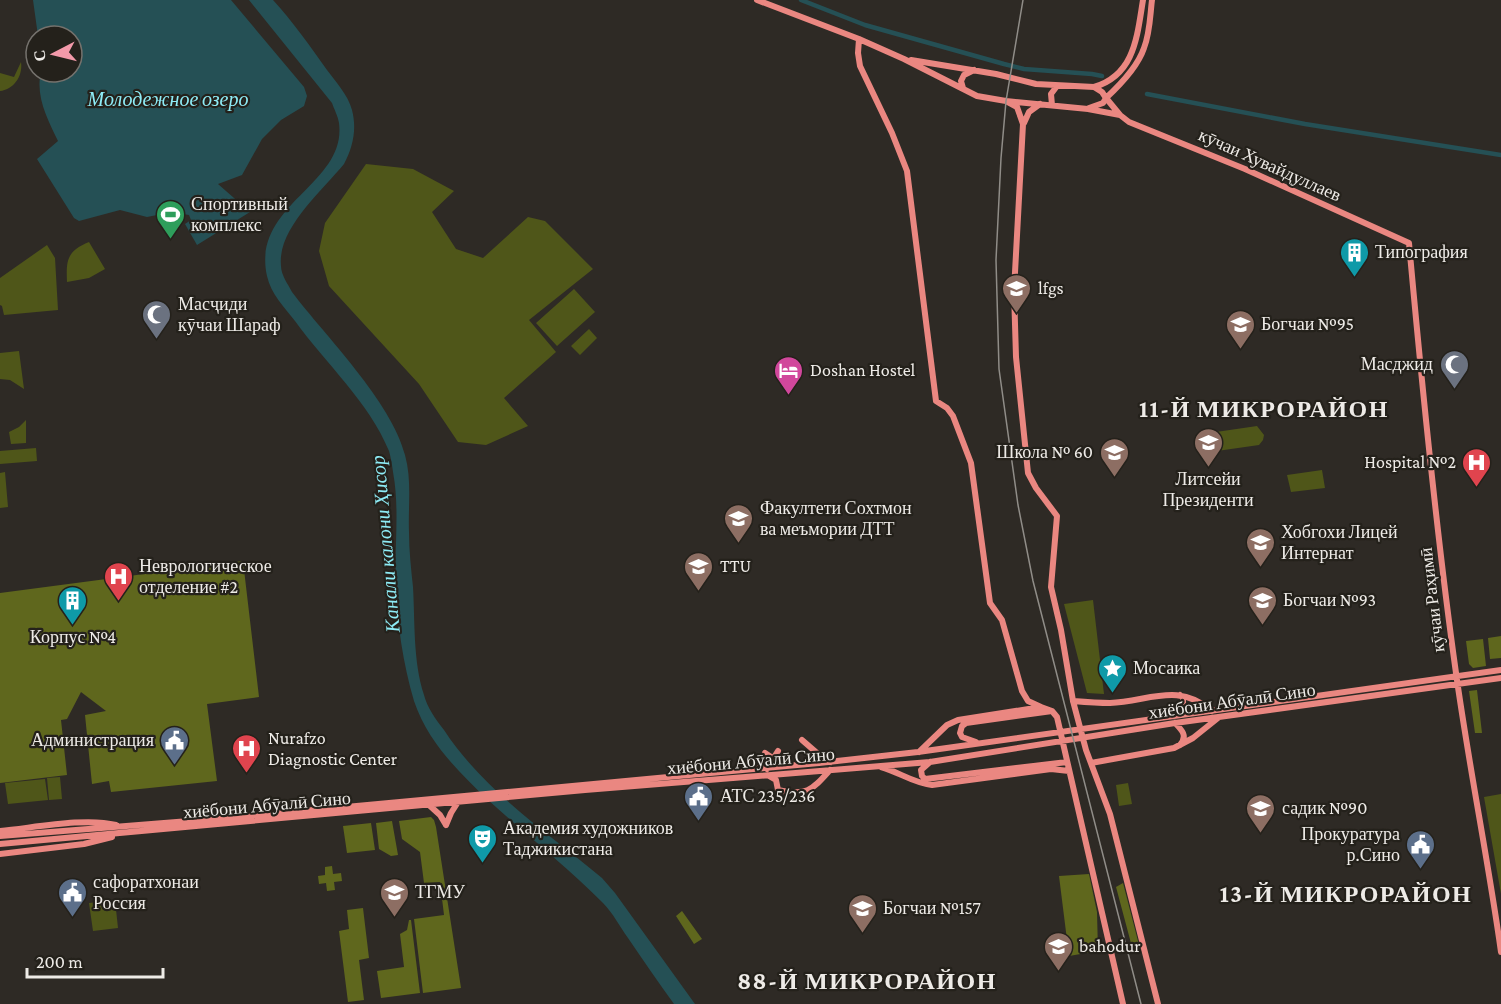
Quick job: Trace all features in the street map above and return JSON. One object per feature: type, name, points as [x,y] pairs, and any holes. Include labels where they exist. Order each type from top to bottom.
[{"type":"main road","name":"кӯчаи Хувайдуллаев","points":[[757,0],[859,39],[977,96],[1088,109],[1119,115]]},
{"type":"main road","points":[[1094,87],[1107,83],[1116,76],[1134,49],[1143,0]]},
{"type":"main road","points":[[1088,109],[1103,104],[1142,54],[1152,0]]},
{"type":"main road","points":[[859,39],[860,66],[892,133],[906,171],[936,401],[947,408],[953,416],[971,463],[990,603],[1002,620],[1023,692],[1028,701],[1052,711],[1057,717],[1123,1004]]},
{"type":"main road","name":"кӯчаи Хувайдуллаев","points":[[904,59],[974,70],[1036,84],[1094,87],[1102,92],[1119,115],[1129,122],[1245,170],[1409,243]]},
{"type":"main road","points":[[963,88],[961,81],[964,75],[974,70]]},
{"type":"main road","points":[[1052,105],[1051,94],[1057,86]]},
{"type":"main road","points":[[1006,101],[1017,107],[1023,124],[1014,291],[1016,357],[1028,473],[1057,516],[1051,587],[1073,701],[1090,763],[1110,814],[1158,1004]]},
{"type":"main road","points":[[1023,124],[1029,112],[1040,104]]},
{"type":"main road","name":"кӯчаи Раҳимӣ","points":[[1409,243],[1433,486],[1456,677],[1501,952]]},
{"type":"main road","name":"хиёбони Абӯалӣ Сино","points":[[831,766],[930,762],[1174,720],[1212,711],[1501,670]]},
{"type":"main road","name":"хиёбони Абӯалӣ Сино","points":[[0,844],[120,830],[831,766],[980,743],[1174,720],[1218,718],[1501,678]]},
{"type":"main road","points":[[1073,701],[1111,703],[1179,695],[1194,698],[1212,711]]},
{"type":"main road","points":[[1179,695],[1183,698],[1183,706],[1174,720],[1185,737],[1180,746]]},
{"type":"main road","points":[[1022,711],[1028,701]]},
{"type":"main road","points":[[918,752],[947,725],[958,720],[1041,707]]},
{"type":"main road","points":[[980,743],[962,737],[960,733],[962,726],[1052,711]]},
{"type":"main road","points":[[1090,763],[1180,746],[1218,718]]},
{"type":"main road","points":[[766,772],[775,778],[778,790],[796,793],[811,790],[831,766],[802,740]]},
{"type":"main road","points":[[766,772],[778,751]]},
{"type":"main road","points":[[765,753],[771,759],[766,772]]},
{"type":"main road","points":[[930,762],[921,770],[922,776],[926,779],[1066,759]]},
{"type":"main road","points":[[875,766],[896,771],[913,781],[932,785],[1051,769],[1069,771]]},
{"type":"main road","points":[[429,805],[440,815],[446,825],[451,813],[462,800]]},
{"type":"main road","name":"хиёбони Абӯалӣ Сино","points":[[0,836],[120,830],[429,805],[462,800]]},
{"type":"main road","points":[[0,831],[104,822],[120,830]]},
{"type":"main road","points":[[0,854],[101,841],[120,830]]},
{"type":"green space","points":[[21,62],[19,77],[9,88],[0,91],[0,73],[14,77]]},
{"type":"green space","points":[[366,164],[413,169],[454,191],[432,212],[456,249],[483,258],[528,217],[545,221],[593,269],[529,320],[556,352],[504,398],[528,426],[486,445],[458,442],[419,384],[329,286],[319,251],[325,223]]},
{"type":"green space","points":[[89,242],[105,269],[89,278],[67,282],[69,257],[76,249]]},
{"type":"green space","points":[[47,245],[55,258],[58,310],[4,315],[0,305],[0,278]]},
{"type":"green space","points":[[574,289],[595,312],[557,346],[536,323]]},
{"type":"green space","points":[[589,329],[597,338],[580,355],[571,346]]},
{"type":"green space","points":[[19,351],[24,389],[10,380],[0,379],[0,353]]},
{"type":"green space","points":[[26,420],[26,443],[11,444],[9,432]]},
{"type":"green space","points":[[1257,426],[1264,435],[1259,445],[1217,451],[1212,449],[1211,436],[1216,432]]},
{"type":"green space","points":[[36,448],[37,461],[0,464],[0,451]]},
{"type":"green space","points":[[1322,470],[1325,488],[1291,492],[1287,475]]},
{"type":"green space","points":[[5,472],[8,507],[0,508],[0,473]]},
{"type":"green space","points":[[243,561],[259,697],[207,704],[217,781],[111,792],[109,781],[92,784],[85,715],[106,711],[81,692],[67,719],[61,720],[67,775],[0,783],[0,593]]},
{"type":"green space","points":[[1093,600],[1104,694],[1087,693],[1064,604]]},
{"type":"green space","points":[[1501,636],[1501,658],[1490,659],[1488,638]]},
{"type":"green space","points":[[1483,639],[1486,666],[1473,668],[1469,664],[1466,641]]},
{"type":"green space","points":[[1477,690],[1482,733],[1475,733],[1469,691]]},
{"type":"green space","points":[[60,777],[62,799],[49,800],[47,778]]},
{"type":"green space","points":[[45,779],[48,800],[8,804],[5,783]]},
{"type":"green space","points":[[1128,783],[1132,804],[1119,806],[1116,785]]},
{"type":"green space","points":[[1501,794],[1501,894],[1484,797]]},
{"type":"green space","points":[[431,817],[436,827],[461,988],[423,993],[414,919],[444,915],[440,882],[424,883],[420,852],[402,839],[399,821]]},
{"type":"green space","points":[[392,821],[398,855],[391,856],[379,849],[376,823]]},
{"type":"green space","points":[[371,823],[375,850],[347,853],[343,826]]},
{"type":"green space","points":[[332,866],[333,874],[341,873],[342,881],[334,882],[335,890],[327,891],[326,883],[319,884],[318,876],[325,875],[325,867]]},
{"type":"green space","points":[[1089,874],[1097,912],[1098,951],[1069,956],[1059,876]]},
{"type":"green space","points":[[1123,883],[1139,945],[1132,947],[1116,887]]},
{"type":"green space","points":[[115,900],[118,928],[93,931],[89,903]]},
{"type":"green space","points":[[363,908],[369,958],[359,960],[364,1000],[348,1002],[339,931],[349,929],[347,910]]},
{"type":"green space","points":[[682,911],[702,939],[694,944],[676,916]]},
{"type":"green space","points":[[409,920],[411,920],[420,993],[381,998],[377,971],[404,967],[400,934],[407,930]]},
{"type":"water","name":"Молодежное озеро","points":[[33,0],[231,0],[304,87],[307,96],[304,106],[281,120],[262,139],[242,175],[218,184],[250,212],[197,245],[185,224],[191,220],[189,215],[178,215],[177,211],[147,217],[120,210],[79,221],[74,218],[37,159],[58,141],[41,99],[40,84],[84,84],[84,24],[36,24]]},
{"type":"water","points":[[249,0],[273,0],[341,89],[352,110],[354,131],[347,158],[293,225],[282,252],[281,269],[292,292],[356,370],[398,434],[407,464],[409,546],[416,655],[420,682],[427,704],[460,752],[497,792],[602,878],[695,1004],[674,1004],[607,907],[465,777],[435,742],[420,716],[407,673],[399,629],[396,500],[389,451],[359,400],[278,300],[267,276],[266,251],[273,230],[285,212],[329,163],[338,144],[339,123],[332,103]]},
{"type":"waterway","points":[[801,0],[865,25],[1004,64],[1024,69],[1102,76]]},
{"type":"waterway","points":[[1147,94],[1305,124],[1501,155]]},
{"type":"railway","points":[[1023,0],[1006,101],[1001,158],[996,260],[999,369],[1018,505],[1033,581],[1141,1004]]},
{"type":"place","name":"Спортивный комплекс","points":[[170,240]]},
{"type":"place","name":"Типография","points":[[1354,278]]},
{"type":"place","name":"lfgs","points":[[1017,314]]},
{"type":"place","name":"Масҷиди кӯчаи Шараф","points":[[157,340]]},
{"type":"place","name":"Богчаи №95","points":[[1240,350]]},
{"type":"place","name":"Масджид","points":[[1454,390]]},
{"type":"place","name":"Doshan Hostel","points":[[789,396]]},
{"type":"place","name":"Литсейи Президенти","points":[[1208,468]]},
{"type":"place","name":"Школа № 60","points":[[1114,478]]},
{"type":"place","name":"Hospital №2","points":[[1477,488]]},
{"type":"place","name":"Факултети Сохтмон ва меъмории ДТТ","points":[[739,544]]},
{"type":"place","name":"Хобгохи Лицей Интернат","points":[[1260,568]]},
{"type":"place","name":"TTU","points":[[699,592]]},
{"type":"place","name":"Неврологическое отделение #2","points":[[118,602]]},
{"type":"place","name":"Корпус №4","points":[[73,626]]},
{"type":"place","name":"Богчаи №93","points":[[1262,626]]},
{"type":"place","name":"Мосаика","points":[[1112,694]]},
{"type":"place","name":"Администрация","points":[[175,766]]},
{"type":"place","name":"Nurafzo Diagnostic Center","points":[[247,774]]},
{"type":"place","name":"АТС 235/236","points":[[699,822]]},
{"type":"place","name":"садик №90","points":[[1261,834]]},
{"type":"place","name":"Академия художников Таджикистана","points":[[482,864]]},
{"type":"place","name":"Прокуратура р.Сино","points":[[1421,870]]},
{"type":"place","name":"сафоратхонаи Россия","points":[[72,918]]},
{"type":"place","name":"ТГМУ","points":[[394,918]]},
{"type":"place","name":"Богчаи №157","points":[[862,934]]},
{"type":"place","name":"bahodur","points":[[1058,972]]},
{"type":"district","name":"11-Й МИКРОРАЙОН","points":[[1264,409]]},
{"type":"district","name":"13-Й МИКРОРАЙОН","points":[[1346,894]]},
{"type":"district","name":"88-Й МИКРОРАЙОН","points":[[867,981]]},
{"type":"water label","name":"Канали калони Ҳисор","points":[[385,544]]}]
